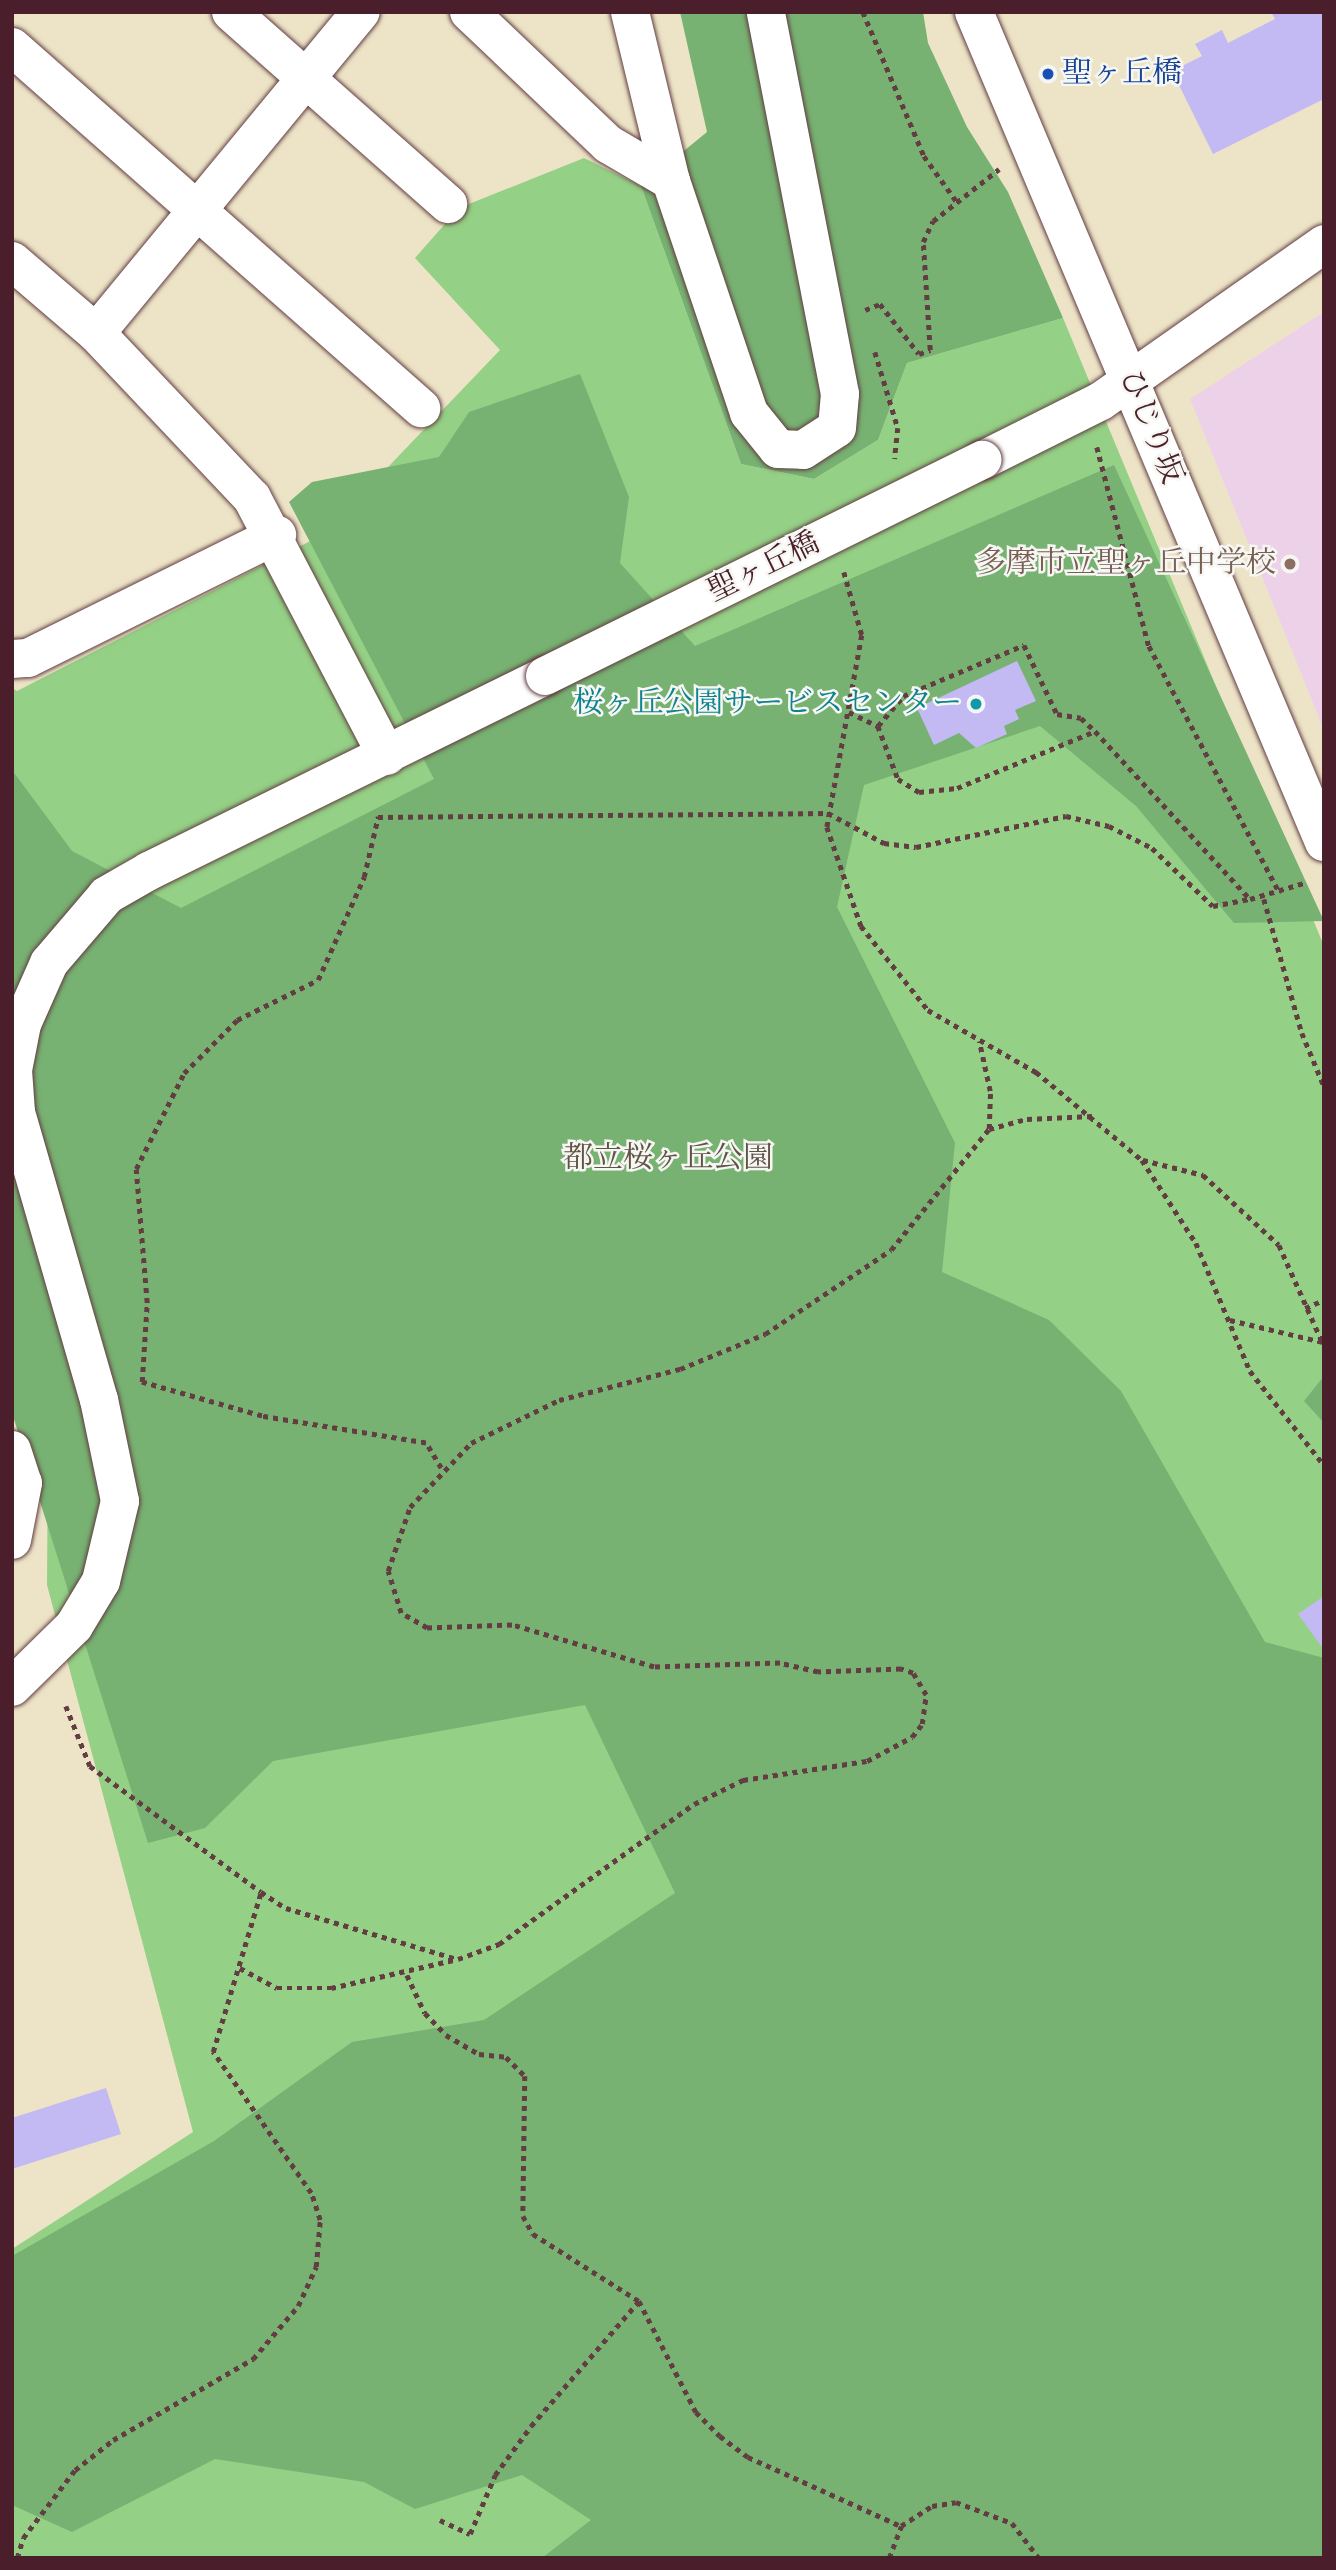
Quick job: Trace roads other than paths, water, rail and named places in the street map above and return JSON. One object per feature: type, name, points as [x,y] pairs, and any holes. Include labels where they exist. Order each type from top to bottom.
[{"type":"street","points":[[231,12],[448,204]]},
{"type":"street","points":[[96,334],[361,12]]},
{"type":"street","points":[[469,12],[608,144],[671,181]]},
{"type":"street","points":[[630,12],[671,181],[749,413],[778,449],[803,450],[823,441],[837,428],[840,394],[766,12]]},
{"type":"street","name":"ひじり坂","points":[[974,12],[1324,842]]},
{"type":"street","points":[[12,47],[421,408]]},
{"type":"street","name":"聖ヶ丘橋","points":[[12,1687],[44,1661],[102,1581],[120,1501],[103,1413],[16,1112],[13,1070],[30,1002],[64,942],[107,895],[983,460],[1130,379],[1324,244]]},
{"type":"street","points":[[12,261],[96,334],[220,460],[276,535],[387,756]]},
{"type":"street","points":[[12,659],[28,658],[276,535]]},
{"type":"street","points":[[12,1450],[23,1483],[12,1540]]},
{"type":"place","name":"聖ヶ丘橋","points":[[1048,74]]},
{"type":"place","name":"多摩市立聖ヶ丘中学校","points":[[1290,564]]},
{"type":"place","name":"桜ヶ丘公園サービスセンター","points":[[976,704]]},
{"type":"park label","name":"都立桜ヶ丘公園","points":[[668,1159]]}]
